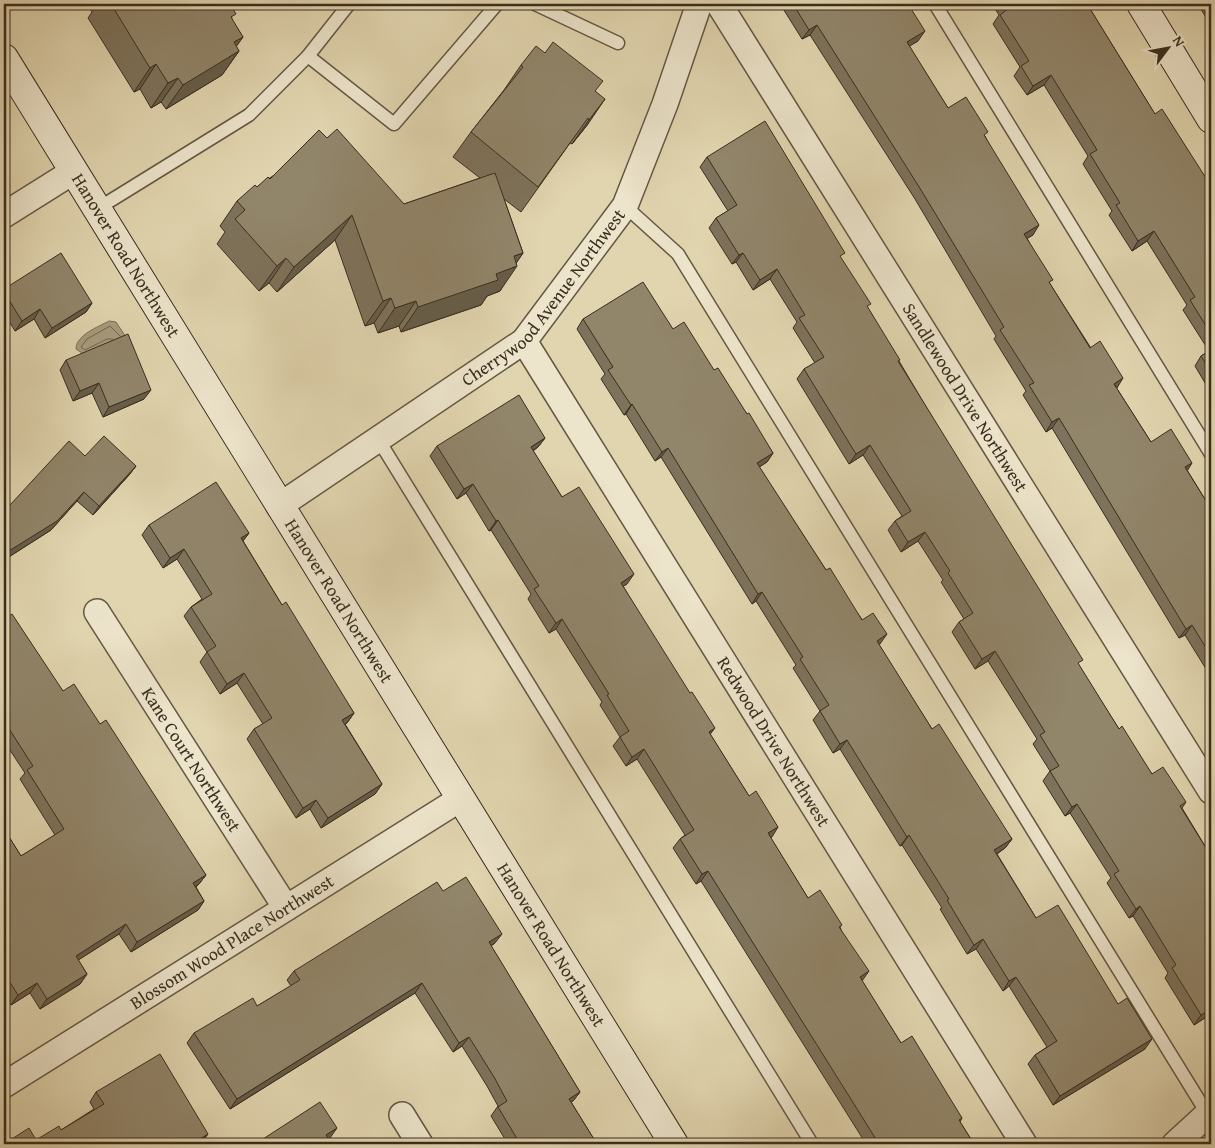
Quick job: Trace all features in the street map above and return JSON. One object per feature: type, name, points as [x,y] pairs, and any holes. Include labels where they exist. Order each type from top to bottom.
[{"type":"street","name":"Cherrywood Avenue Northwest","points":[[279,506],[524,340],[625,206],[665,104],[698,4]]},
{"type":"street","name":"Sandlewood Drive Northwest","points":[[719,4],[1211,790]]},
{"type":"street","points":[[1141,4],[1211,119]]},
{"type":"street","name":"Hanover Road Northwest","points":[[4,58],[674,1144]]},
{"type":"street","points":[[4,215],[74,171]]},
{"type":"street","name":"Redwood Drive Northwest","points":[[524,340],[1024,1144]]},
{"type":"street","name":"Kane Court Northwest","points":[[97,612],[286,908]]},
{"type":"street","name":"Blossom Wood Place Northwest","points":[[4,1085],[460,799]]},
{"type":"street","points":[[1175,1144],[1210,1113]]},
{"type":"street","points":[[402,1115],[420,1144]]},
{"type":"lane","points":[[97,209],[249,115],[308,56],[349,4]]},
{"type":"lane","points":[[308,56],[394,124],[497,4]]},
{"type":"lane","points":[[535,4],[618,43]]},
{"type":"lane","points":[[935,4],[1211,454]]},
{"type":"lane","points":[[625,206],[678,254],[1210,1113]]},
{"type":"lane","points":[[378,439],[812,1144]]},
{"type":"water","points":[[109,321],[116,322],[126,337],[85,355],[76,349],[77,344],[84,336]]},
{"type":"building","points":[[111,4],[230,4],[236,14],[231,17],[243,37],[234,42],[239,51],[183,85],[178,78],[168,83],[156,64],[150,68]]},
{"type":"building","points":[[793,4],[908,4],[925,31],[907,42],[948,108],[966,97],[988,132],[984,135],[1039,225],[1024,234],[1053,280],[1049,282],[1090,348],[1100,341],[1123,378],[1114,384],[1151,442],[1171,429],[1192,463],[1185,467],[1211,509],[1211,518],[1208,521],[1211,527],[1211,656],[1192,625],[1186,629],[1059,418],[1052,422],[1029,385],[1034,383],[1000,330],[1004,327],[921,190],[817,25],[809,30]]},
{"type":"building","points":[[1005,4],[1087,4],[1155,114],[1162,109],[1211,186],[1211,195],[1205,199],[1211,209],[1211,334],[1190,300],[1195,297],[1154,231],[1138,241],[1116,205],[1120,203],[1090,154],[1097,150],[1051,75],[1033,86],[1021,66],[1029,61],[1000,15],[1008,9]]},
{"type":"building","points":[[553,42],[603,81],[595,91],[605,99],[589,120],[588,118],[538,187],[471,132],[523,67],[521,65],[536,46],[545,53]]},
{"type":"building","points":[[765,121],[845,253],[840,256],[871,304],[867,306],[900,360],[898,361],[1083,660],[1078,663],[1119,729],[1122,726],[1152,774],[1163,767],[1186,802],[1180,806],[1211,856],[1211,1009],[1201,1015],[1172,968],[1176,965],[1140,906],[1136,909],[1114,874],[1119,871],[1077,804],[1072,807],[1050,771],[1059,766],[1040,735],[1045,732],[995,651],[982,659],[959,622],[973,613],[948,573],[950,571],[925,532],[908,542],[895,521],[911,511],[870,445],[856,454],[804,369],[824,357],[799,318],[805,315],[777,269],[760,280],[743,253],[739,255],[716,218],[737,205],[707,157]]},
{"type":"building","points":[[337,129],[404,204],[495,173],[523,253],[514,256],[517,266],[496,274],[498,280],[418,307],[416,301],[395,308],[391,298],[383,301],[352,215],[294,267],[286,258],[277,266],[235,219],[245,210],[237,201],[255,185],[257,187],[268,177],[270,179],[319,130],[327,138]]},
{"type":"building","points":[[61,253],[92,303],[52,328],[40,309],[22,321],[4,289]]},
{"type":"building","points":[[643,282],[673,329],[684,322],[714,370],[718,368],[747,414],[749,413],[773,453],[757,463],[826,570],[830,568],[862,620],[873,613],[887,634],[877,641],[932,729],[939,724],[1012,839],[994,850],[1036,918],[1058,905],[1118,1004],[1127,998],[1152,1039],[1060,1096],[1035,1055],[1057,1041],[1016,977],[1009,981],[983,939],[974,945],[947,900],[949,899],[909,835],[907,837],[847,740],[840,744],[820,711],[829,705],[800,659],[803,657],[762,592],[758,594],[668,448],[662,452],[608,370],[613,367],[583,319]]},
{"type":"building","points":[[128,334],[151,390],[109,407],[99,383],[80,391],[66,360]]},
{"type":"building","points":[[1211,350],[1211,372],[1201,356]]},
{"type":"building","points":[[519,395],[545,438],[531,447],[562,497],[579,487],[634,574],[621,583],[690,693],[692,692],[715,728],[709,732],[749,796],[756,791],[778,827],[768,833],[808,898],[820,890],[842,925],[839,927],[869,971],[860,977],[901,1043],[912,1036],[962,1118],[959,1120],[974,1144],[879,1144],[708,871],[702,874],[680,839],[694,830],[644,749],[632,757],[620,737],[629,731],[607,695],[609,694],[562,619],[556,623],[534,589],[539,586],[498,520],[496,521],[473,484],[464,489],[437,446]]},
{"type":"building","points":[[104,436],[136,466],[99,506],[84,492],[57,521],[4,554],[4,496],[10,505],[69,441],[85,456]]},
{"type":"building","points":[[216,482],[249,533],[241,538],[282,605],[286,602],[354,713],[342,720],[382,784],[328,818],[316,800],[303,808],[254,729],[272,718],[244,673],[227,684],[207,652],[216,646],[191,607],[212,594],[184,549],[170,558],[149,525]]},
{"type":"building","points":[[12,614],[63,691],[74,684],[100,724],[106,720],[206,875],[193,883],[204,901],[137,942],[126,924],[76,956],[87,974],[47,999],[37,983],[18,995],[4,973],[4,829],[21,856],[64,829],[27,770],[33,766],[4,721],[4,619]]},
{"type":"building","points":[[466,877],[502,934],[489,942],[580,1092],[569,1099],[597,1144],[515,1144],[519,1142],[498,1107],[507,1101],[494,1077],[469,1037],[459,1043],[422,983],[237,1099],[194,1033],[253,998],[257,1006],[300,980],[294,971],[437,882],[443,891]]},
{"type":"building","points":[[160,1054],[208,1134],[192,1144],[4,1144],[29,1128],[36,1140],[59,1126],[61,1130],[104,1104],[96,1092]]},
{"type":"building","points":[[320,1102],[337,1128],[326,1135],[332,1144],[266,1144],[263,1139]]}]
